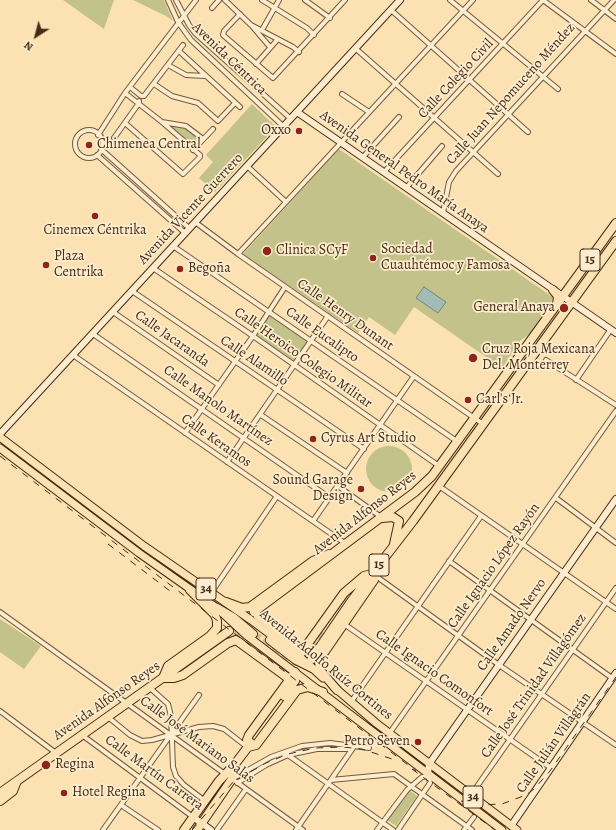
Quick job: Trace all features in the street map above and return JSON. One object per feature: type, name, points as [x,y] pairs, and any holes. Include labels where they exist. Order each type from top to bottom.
[{"type":"highway","name":"Avenida Alfonso Reyes","points":[[339,550],[415,492],[440,467],[613,230],[616,223]]},
{"type":"highway","name":"15","points":[[312,664],[352,600],[439,486],[616,241]]},
{"type":"highway","points":[[553,290],[558,297],[556,307]]},
{"type":"highway","points":[[382,518],[393,517],[399,521],[392,548]]},
{"type":"highway","points":[[226,602],[242,608],[250,607],[313,561],[339,550]]},
{"type":"highway","points":[[337,690],[323,674],[318,665],[321,655],[374,580],[372,574],[364,576],[344,593],[301,654],[255,616],[319,571],[339,550]]},
{"type":"highway","points":[[190,590],[215,615],[217,621],[216,628],[210,636],[168,666],[163,678],[174,678],[183,675],[228,643],[236,640],[292,679]]},
{"type":"highway","points":[[325,629],[340,609],[352,600]]},
{"type":"highway","points":[[217,608],[234,618],[253,634]]},
{"type":"highway","name":"Avenida Alfonso Reyes","points":[[2,790],[203,650],[212,648],[231,632]]},
{"type":"highway","points":[[270,640],[296,660],[312,664]]},
{"type":"highway","points":[[248,747],[247,740],[249,735],[292,679],[295,672]]},
{"type":"highway","points":[[199,827],[231,779],[235,764],[248,747],[256,745],[297,690],[308,687],[323,692]]},
{"type":"highway","points":[[184,830],[205,800],[231,779]]},
{"type":"highway","points":[[0,800],[13,791],[17,781]]},
{"type":"main road","name":"Avenida Adolfo Ruíz Cortines","points":[[0,437],[144,546],[226,602],[255,616]]},
{"type":"main road","name":"Avenida Adolfo Ruíz Cortines","points":[[0,448],[190,590],[217,608],[246,635],[323,692],[428,775],[502,830]]},
{"type":"main road","name":"Avenida Adolfo Ruíz Cortines","points":[[301,654],[337,690],[389,734],[514,828]]},
{"type":"street","name":"Avenida Céntrica","points":[[168,0],[178,22],[190,40],[284,127]]},
{"type":"street","name":"Avenida Céntrica","points":[[176,0],[183,16],[195,33],[291,119]]},
{"type":"street","points":[[98,135],[126,92],[196,0]]},
{"type":"street","points":[[212,8],[219,0]]},
{"type":"street","points":[[226,0],[270,47]]},
{"type":"street","points":[[262,0],[274,9],[307,28],[314,35]]},
{"type":"street","points":[[262,30],[279,0]]},
{"type":"street","points":[[305,0],[330,18]]},
{"type":"street","points":[[240,14],[224,31],[223,35],[272,78],[276,77],[345,0]]},
{"type":"street","name":"Avenida Vicente Guerrero","points":[[0,434],[400,0]]},
{"type":"street","points":[[450,0],[558,89]]},
{"type":"street","points":[[238,254],[473,0]]},
{"type":"street","points":[[543,0],[616,54]]},
{"type":"street","name":"Calle Colegio Civil","points":[[384,172],[471,80],[543,0]]},
{"type":"street","points":[[591,0],[616,19]]},
{"type":"street","name":"Calle Juan Nepomuceno Méndez","points":[[443,213],[450,180],[473,152],[614,0]]},
{"type":"street","points":[[391,10],[528,132]]},
{"type":"street","points":[[251,25],[278,38],[299,52]]},
{"type":"street","points":[[256,64],[278,38]]},
{"type":"street","points":[[130,87],[143,96],[154,84],[183,45]]},
{"type":"street","points":[[355,48],[498,174]]},
{"type":"street","points":[[179,51],[240,107]]},
{"type":"street","points":[[168,65],[186,75],[205,76]]},
{"type":"street","points":[[241,87],[247,80]]},
{"type":"street","points":[[154,84],[172,96],[198,103],[218,121],[235,103]]},
{"type":"street","points":[[125,123],[183,174],[200,158],[162,122],[126,92]]},
{"type":"street","points":[[342,94],[369,112]]},
{"type":"street","points":[[114,138],[139,103]]},
{"type":"street","name":"Avenida General Pedro María Anaya","points":[[297,112],[614,331]]},
{"type":"street","points":[[363,157],[399,117]]},
{"type":"street","points":[[162,122],[186,126],[203,139]]},
{"type":"street","points":[[193,150],[213,129]]},
{"type":"street","points":[[84,131],[93,131],[102,140],[101,149],[97,155],[91,158],[83,157],[77,152],[75,144],[78,136],[84,131]]},
{"type":"street","points":[[406,188],[442,146]]},
{"type":"street","points":[[101,149],[190,228]]},
{"type":"street","points":[[97,155],[185,233]]},
{"type":"street","points":[[247,166],[286,202]]},
{"type":"street","name":"Calle Henry Dunant","points":[[195,222],[285,287],[483,424]]},
{"type":"street","name":"Calle Eucalipto","points":[[173,246],[458,442]]},
{"type":"street","name":"Calle Heroico Colegio Militar","points":[[153,268],[440,467]]},
{"type":"street","points":[[185,433],[253,336],[285,287]]},
{"type":"street","name":"Calle Alamillo","points":[[132,291],[364,449]]},
{"type":"street","name":"Calle Jacaranda","points":[[113,312],[219,385]]},
{"type":"street","points":[[227,462],[261,415],[328,316]]},
{"type":"street","points":[[576,380],[614,331]]},
{"type":"street","name":"Calle Manolo Martínez","points":[[93,334],[330,498]]},
{"type":"street","name":"Calle Keramos","points":[[73,355],[346,544]]},
{"type":"street","points":[[546,360],[616,405]]},
{"type":"street","points":[[313,521],[414,376]]},
{"type":"street","name":"Calle Ignacio López Rayón","points":[[389,734],[425,680],[556,498],[616,411]]},
{"type":"street","points":[[261,415],[347,473]]},
{"type":"street","points":[[338,486],[382,518]]},
{"type":"street","points":[[439,486],[616,609]]},
{"type":"street","points":[[212,593],[277,496]]},
{"type":"street","points":[[556,498],[616,543]]},
{"type":"street","name":"Calle Amado Nervo","points":[[429,764],[616,499]]},
{"type":"street","points":[[351,702],[481,516]]},
{"type":"street","points":[[449,561],[614,675]]},
{"type":"street","points":[[372,574],[499,665],[616,745]]},
{"type":"street","name":"Calle José Trinidad Villagómez","points":[[470,795],[616,588]]},
{"type":"street","name":"Calle José Mariano Salas","points":[[0,612],[246,789],[297,828],[303,830]]},
{"type":"street","name":"Calle Ignacio Comonfort","points":[[343,624],[551,768]]},
{"type":"street","name":"Calle Julián Villagrán","points":[[514,828],[551,768],[614,675]]},
{"type":"street","points":[[149,688],[168,704],[171,716],[173,767],[176,776],[184,785],[205,800]]},
{"type":"street","points":[[103,830],[199,695]]},
{"type":"street","points":[[0,711],[56,753]]},
{"type":"street","points":[[108,717],[130,735],[142,740],[152,740],[199,728],[219,727],[230,733],[248,747]]},
{"type":"street","name":"Calle Martín Carrera","points":[[82,735],[193,817],[199,827],[212,830]]},
{"type":"street","points":[[231,779],[271,757],[294,748],[323,743],[369,748]]},
{"type":"street","points":[[231,779],[288,755],[317,749],[354,747]]},
{"type":"street","points":[[297,828],[354,747]]},
{"type":"street","points":[[288,755],[329,782],[393,830]]},
{"type":"street","points":[[398,830],[430,783],[428,775],[429,764]]},
{"type":"street","points":[[329,782],[391,773],[397,775],[466,828],[472,830]]},
{"type":"street","points":[[377,830],[404,792],[422,777],[428,775]]},
{"type":"street","points":[[217,830],[246,789]]},
{"type":"street","points":[[121,805],[158,830]]},
{"type":"street","points":[[466,828],[474,817]]},
{"type":"green space","points":[[63,0],[114,0],[104,29]]},
{"type":"green space","points":[[133,0],[164,0],[173,21],[166,16]]},
{"type":"green space","points":[[252,104],[276,127],[215,192],[199,178],[213,162],[206,155]]},
{"type":"green space","points":[[173,126],[186,128],[199,141],[193,147],[171,128]]},
{"type":"green space","name":"Sociedad Cuauhtémoc y Famosa","points":[[339,149],[554,298],[530,334],[521,340],[502,368],[414,307],[395,335],[369,317],[358,333],[243,254]]},
{"type":"green space","points":[[270,314],[309,341],[294,363],[256,336]]},
{"type":"green space","points":[[389,446],[402,450],[408,456],[412,469],[408,482],[402,488],[389,492],[376,488],[370,482],[366,469],[370,456],[376,450]]},
{"type":"green space","points":[[0,619],[41,646],[24,669],[0,652]]},
{"type":"green space","points":[[409,790],[417,796],[396,826],[387,820]]},
{"type":"water","points":[[424,287],[446,302],[438,313],[416,298]]},
{"type":"tunnel","points":[[233,634],[247,628]]},
{"type":"tunnel","points":[[253,634],[292,661],[296,662],[305,656],[325,629]]},
{"type":"railway","points":[[0,456],[416,771]]},
{"type":"railway","points":[[108,544],[170,591]]},
{"type":"railway","points":[[461,801],[478,805],[502,804],[526,795],[534,789],[550,771],[616,677]]},
{"type":"railway","points":[[192,830],[234,781],[266,763],[288,754],[315,748],[343,747],[362,749],[398,761]]},
{"type":"railway","points":[[412,769],[495,830]]},
{"type":"place","name":"Oxxo","points":[[299,131]]},
{"type":"place","name":"Chimenea Central","points":[[89,145]]},
{"type":"place","name":"Cinemex Céntrika","points":[[95,216]]},
{"type":"place","name":"Clinica SCyF","points":[[267,251]]},
{"type":"place","name":"Sociedad Cuauhtémoc y Famosa","points":[[373,258]]},
{"type":"place","name":"Plaza Centrika","points":[[46,265]]},
{"type":"place","name":"Begoña","points":[[180,269]]},
{"type":"place","name":"General Anaya","points":[[564,308]]},
{"type":"place","name":"Cruz Roja Mexicana Del. Monterrey","points":[[473,358]]},
{"type":"place","name":"Carl's Jr.","points":[[468,400]]},
{"type":"place","name":"Cyrus Art Studio","points":[[313,439]]},
{"type":"place","name":"Sound Garage Design","points":[[361,489]]},
{"type":"place","name":"Petro Seven","points":[[418,742]]},
{"type":"place","name":"Regina","points":[[46,765]]},
{"type":"place","name":"Hotel Regina","points":[[64,793]]}]
